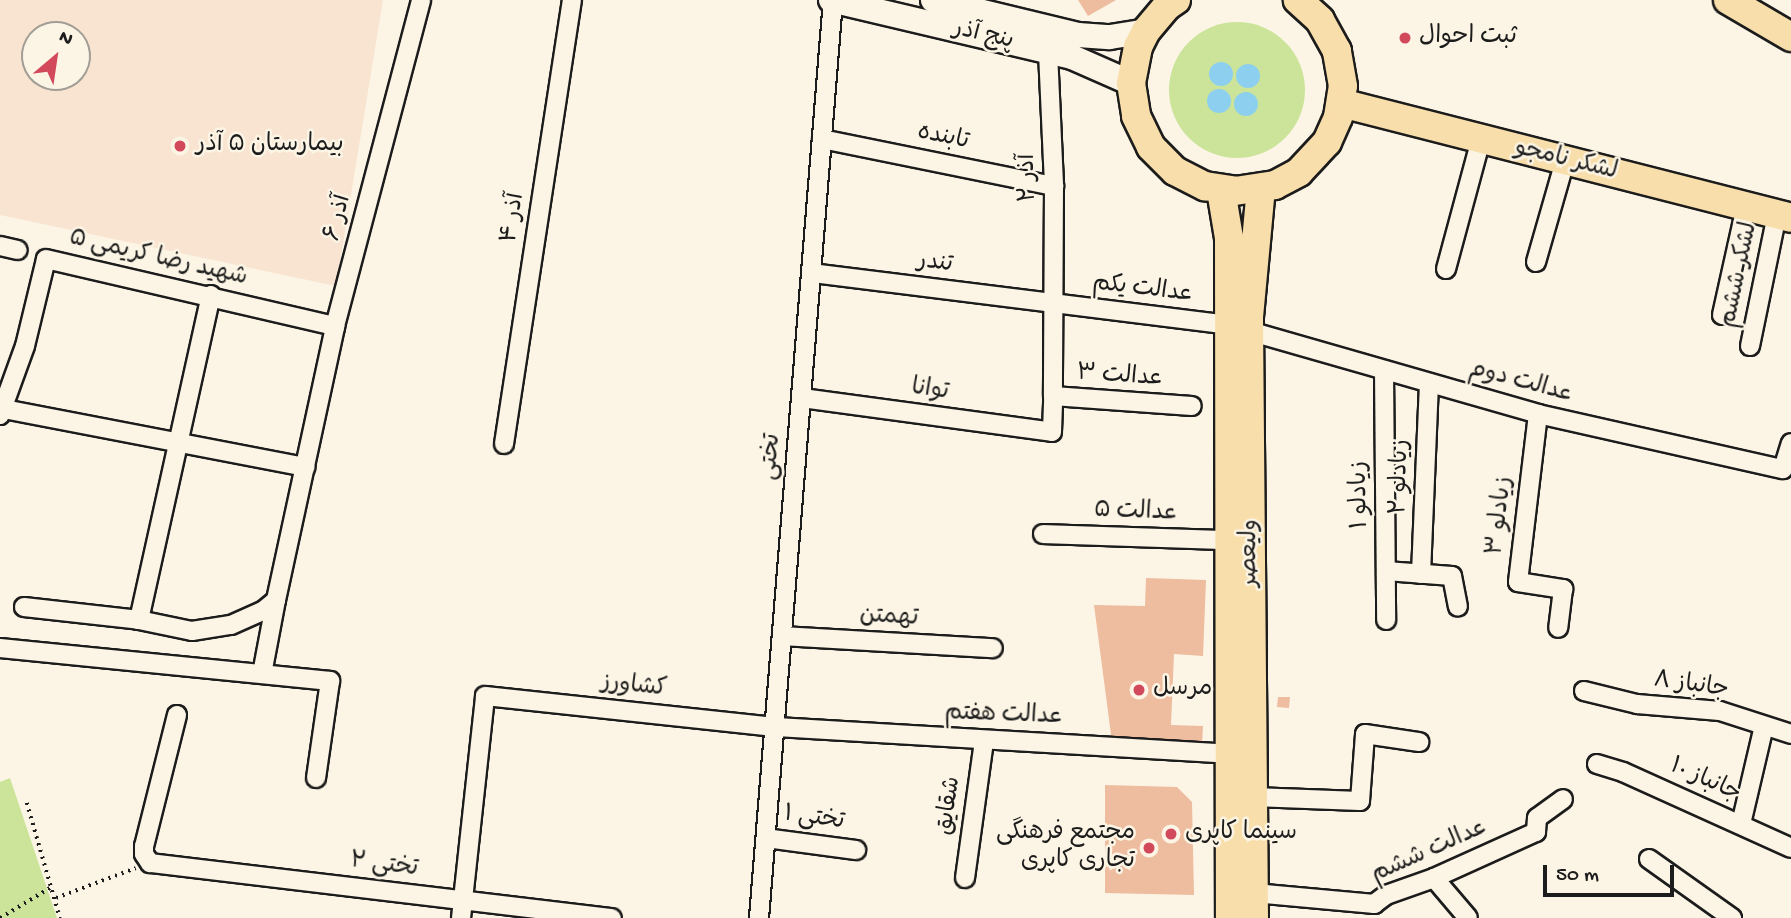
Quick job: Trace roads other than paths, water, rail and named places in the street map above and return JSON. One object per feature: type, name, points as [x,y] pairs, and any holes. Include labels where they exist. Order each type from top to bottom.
[{"type":"main road","name":"پنج آذر","points":[[832,0],[1072,57],[1131,83]]},
{"type":"main road","name":"پنج آذر","points":[[933,0],[1078,35],[1110,37],[1146,31]]},
{"type":"main road","points":[[1176,0],[1167,6],[1146,31],[1138,47],[1131,83],[1136,116],[1151,147],[1175,171],[1189,180],[1222,190],[1261,188],[1287,179],[1310,163],[1350,106],[1359,78],[1347,40],[1336,20],[1316,0]]},
{"type":"main road","points":[[1298,0],[1320,20],[1337,51],[1343,86],[1350,106]]},
{"type":"main road","points":[[1742,3],[1791,37]]},
{"type":"main road","name":"لشکر نامجو","points":[[1350,106],[1784,217]]},
{"type":"main road","name":"ولیعصر","points":[[1230,918],[1228,540],[1238,328],[1261,188]]},
{"type":"main road","name":"ولیعصر","points":[[1222,190],[1238,328],[1254,906]]},
{"type":"street","name":"آذر ۶","points":[[262,674],[335,326],[421,0]]},
{"type":"street","name":"آذر ۴","points":[[504,444],[572,0]]},
{"type":"street","name":"تختی","points":[[759,918],[777,727],[832,0]]},
{"type":"street","name":"۲ آذر","points":[[1048,52],[1054,186],[1053,303]]},
{"type":"street","name":"تابنده","points":[[822,139],[1054,186]]},
{"type":"street","points":[[1446,269],[1481,139]]},
{"type":"street","points":[[1536,262],[1565,161]]},
{"type":"street","points":[[1722,316],[1746,207]]},
{"type":"street","name":"لشکر ششم","points":[[1750,346],[1784,217]]},
{"type":"street","points":[[0,246],[18,250]]},
{"type":"street","name":"شهید رضا کریمی ۵","points":[[2,412],[25,346],[46,259],[211,295],[335,326]]},
{"type":"street","name":"تندر","points":[[812,273],[1053,303]]},
{"type":"street","points":[[139,620],[211,295]]},
{"type":"street","name":"عدالت یکم","points":[[1053,303],[1238,328]]},
{"type":"street","name":"عدالت ۳","points":[[1053,303],[1053,397],[1192,406]]},
{"type":"street","name":"عدالت دوم","points":[[1238,328],[1538,414],[1783,469],[1791,443]]},
{"type":"street","name":"زیادلو ۱","points":[[1384,370],[1386,620]]},
{"type":"street","name":"زیادلو ۲","points":[[1421,574],[1429,383]]},
{"type":"street","name":"توانا","points":[[802,398],[1052,432],[1053,397]]},
{"type":"street","points":[[2,412],[305,467]]},
{"type":"street","name":"زیادلو ۳","points":[[1538,414],[1518,582],[1563,589],[1558,628]]},
{"type":"street","name":"عدالت ۵","points":[[1043,534],[1228,540]]},
{"type":"street","points":[[1386,571],[1452,576],[1458,606]]},
{"type":"street","points":[[24,607],[139,620],[192,631],[231,625],[263,611],[276,600]]},
{"type":"street","name":"تهمتن","points":[[782,636],[993,648]]},
{"type":"street","points":[[0,648],[330,681],[316,778]]},
{"type":"street","name":"جانباز ۸","points":[[1584,691],[1637,704],[1720,711],[1791,734]]},
{"type":"street","name":"کشاورز","points":[[462,909],[485,696],[777,727]]},
{"type":"street","name":"تختی ۲","points":[[177,715],[144,846],[144,854],[150,863],[462,909],[612,918]]},
{"type":"street","points":[[1741,824],[1764,726]]},
{"type":"street","name":"عدالت هفتم","points":[[777,727],[1228,754]]},
{"type":"street","points":[[1253,797],[1360,801],[1365,734],[1419,742]]},
{"type":"street","name":"شقایق","points":[[965,878],[984,741]]},
{"type":"street","name":"۱۰ جانباز","points":[[1597,764],[1623,772],[1791,848]]},
{"type":"street","name":"عدالت ششم","points":[[1254,906],[1376,911],[1387,895],[1433,878],[1536,832],[1537,818],[1563,799]]},
{"type":"street","name":"۱ تختی","points":[[766,838],[856,850]]},
{"type":"street","points":[[1649,859],[1732,918]]},
{"type":"street","points":[[1433,878],[1468,918]]},
{"type":"water","points":[[1221,62],[1229,66],[1233,74],[1229,82],[1221,86],[1213,82],[1209,74],[1213,66]]},
{"type":"water","points":[[1248,64],[1256,68],[1260,76],[1256,84],[1248,88],[1240,84],[1236,76],[1240,68]]},
{"type":"water","points":[[1219,89],[1227,93],[1231,101],[1227,109],[1219,113],[1211,109],[1207,101],[1211,93]]},
{"type":"water","points":[[1246,92],[1254,96],[1258,104],[1254,112],[1246,116],[1238,112],[1234,104],[1238,96]]},
{"type":"place","name":"ثبت احوال","points":[[1405,38]]},
{"type":"place","name":"بیمارستان ۵ آذر","points":[[180,146]]},
{"type":"place","name":"مرسل","points":[[1139,690]]},
{"type":"place","name":"سینما کاپری","points":[[1171,834]]},
{"type":"place","name":"مجتمع فرهنگی تجاری کاپری","points":[[1149,848]]}]
